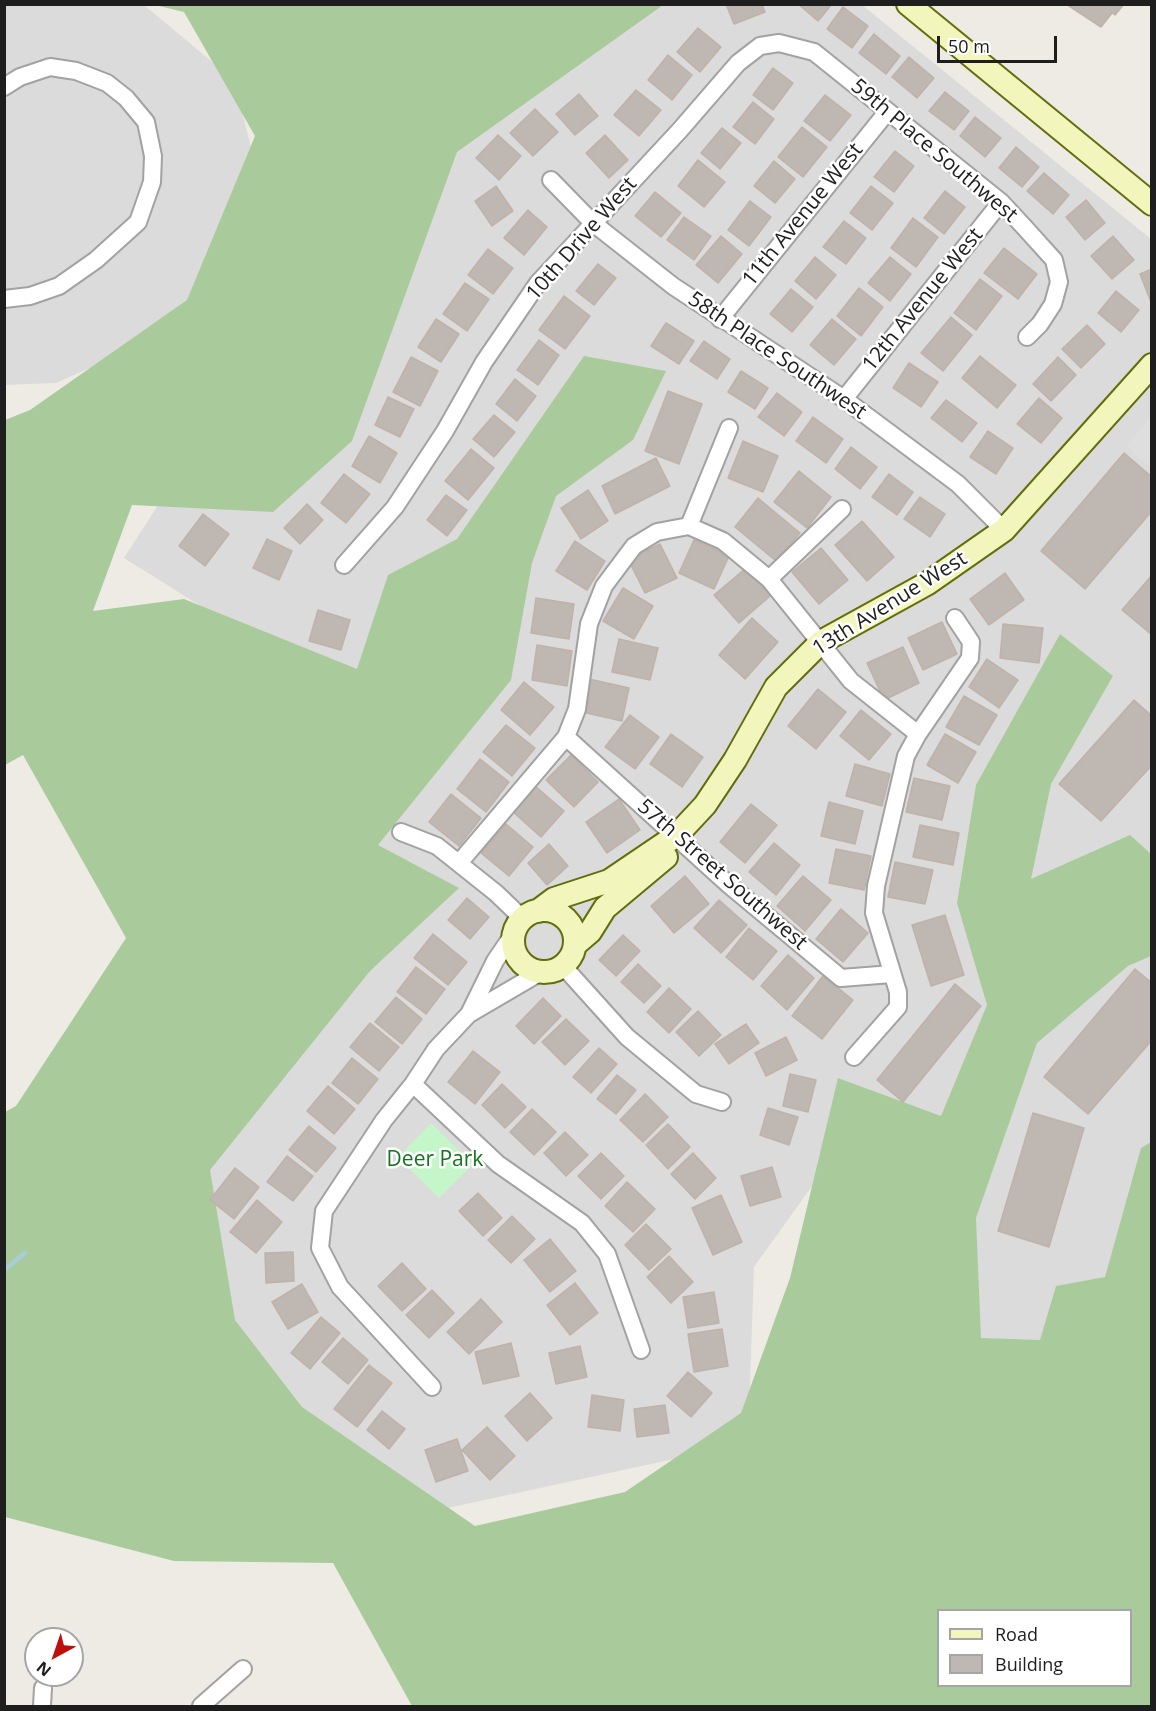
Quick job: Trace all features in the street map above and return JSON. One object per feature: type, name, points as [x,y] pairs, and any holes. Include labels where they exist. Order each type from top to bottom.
[{"type":"street","points":[[908,4],[1152,204]]},
{"type":"street","name":"10th Drive West","points":[[344,565],[395,507],[445,431],[484,362],[538,283],[680,130],[738,63],[760,46],[779,43],[793,45]]},
{"type":"street","name":"59th Place Southwest","points":[[793,45],[814,52],[1001,202],[1054,260],[1059,282],[1053,304],[1041,324],[1027,337]]},
{"type":"street","points":[[4,87],[20,77],[50,67],[76,71],[107,83],[126,98],[146,122],[153,156],[152,182],[138,222],[96,260],[59,286],[30,296],[4,299]]},
{"type":"street","name":"11th Avenue West","points":[[720,319],[887,112]]},
{"type":"street","name":"58th Place Southwest","points":[[551,180],[593,223],[720,319],[844,399],[958,484],[1004,530]]},
{"type":"street","name":"12th Avenue West","points":[[844,399],[1001,202]]},
{"type":"street","name":"13th Avenue West","points":[[432,1387],[340,1287],[320,1248],[324,1211],[384,1120],[413,1084],[436,1049],[469,1014],[495,961],[525,921],[554,899],[609,880],[677,835],[705,805],[729,769],[776,687],[821,642],[928,583],[1004,530],[1152,366]]},
{"type":"street","points":[[689,526],[729,428]]},
{"type":"street","points":[[769,579],[842,509]]},
{"type":"street","points":[[459,863],[567,737],[577,708],[589,624],[604,586],[634,546],[657,532],[689,526],[723,542],[769,579],[851,681],[918,734]]},
{"type":"street","points":[[854,1057],[898,1007],[898,992],[874,913],[876,886],[906,756],[918,734],[970,658],[971,642],[955,618]]},
{"type":"street","name":"57th Street Southwest","points":[[567,737],[728,884],[841,978],[891,974]]},
{"type":"street","points":[[401,832],[436,846],[459,863],[525,921]]},
{"type":"street","name":"13th Avenue West","points":[[576,944],[590,932],[605,908],[666,857],[677,835]]},
{"type":"street","points":[[551,911],[565,917],[574,929],[576,944],[571,958],[564,967],[554,972],[539,972],[526,967],[517,956],[513,942],[525,921],[551,911]]},
{"type":"street","points":[[564,967],[627,1036],[696,1094],[722,1102]]},
{"type":"street","name":"13th Avenue West","points":[[469,1014],[528,982],[539,972]]},
{"type":"street","points":[[413,1084],[498,1164],[582,1223],[607,1254],[641,1350]]},
{"type":"street","points":[[201,1707],[243,1669]]},
{"type":"street","points":[[42,1707],[43,1688]]},
{"type":"shaded area","points":[[5,5],[144,5],[234,80],[260,183],[193,322],[56,383],[5,385]]},
{"type":"shaded area","points":[[620,5],[862,5],[1151,239],[1152,1207],[1112,1362],[967,1361],[866,1111],[754,1267],[748,1443],[406,1517],[240,1398],[172,1169],[335,836],[343,695],[124,558],[173,482],[444,131]]},
{"type":"shaded area","points":[[1151,416],[1151,468],[1126,446]]},
{"type":"green space","points":[[155,5],[663,5],[457,152],[352,441],[273,512],[132,505],[93,611],[184,599],[357,669],[388,575],[457,539],[584,356],[666,371],[633,440],[556,496],[532,563],[511,680],[378,845],[459,888],[370,971],[210,1170],[235,1320],[302,1407],[475,1526],[625,1492],[741,1413],[790,1278],[838,1078],[941,1116],[987,1005],[957,903],[976,785],[1060,634],[1113,676],[1051,784],[1031,879],[1130,835],[1151,854],[1151,956],[1128,966],[1037,1043],[976,1218],[981,1338],[1040,1340],[1056,1286],[1105,1277],[1141,1148],[1151,1142],[1151,1706],[412,1706],[333,1563],[174,1561],[5,1517],[5,1112],[16,1106],[126,938],[23,755],[5,765],[5,420],[30,410],[187,300],[255,136],[184,12]]},
{"type":"green space","name":"Deer Park","points":[[431,1123],[473,1164],[439,1198],[398,1157]]},
{"type":"building","points":[[726,4],[762,4],[765,12],[734,24]]},
{"type":"building","points":[[798,4],[832,4],[818,21]]},
{"type":"building","points":[[1066,4],[1124,4],[1115,15],[1112,13],[1101,27]]},
{"type":"building","points":[[843,7],[868,26],[852,48],[827,29]]},
{"type":"building","points":[[698,28],[721,47],[700,72],[677,52]]},
{"type":"building","points":[[874,34],[900,56],[886,74],[859,53]]},
{"type":"building","points":[[668,55],[692,75],[672,100],[648,80]]},
{"type":"building","points":[[909,57],[934,78],[917,98],[892,77]]},
{"type":"building","points":[[773,68],[793,83],[773,110],[753,95]]},
{"type":"building","points":[[636,90],[661,110],[639,136],[614,115]]},
{"type":"building","points":[[945,92],[969,111],[954,130],[929,111]]},
{"type":"building","points":[[579,94],[598,116],[575,135],[556,114]]},
{"type":"building","points":[[825,95],[851,115],[830,141],[804,121]]},
{"type":"building","points":[[753,102],[774,119],[755,144],[733,127]]},
{"type":"building","points":[[535,109],[558,132],[533,156],[510,133]]},
{"type":"building","points":[[975,117],[1001,138],[985,157],[960,136]]},
{"type":"building","points":[[802,127],[827,147],[803,177],[778,157]]},
{"type":"building","points":[[722,128],[741,143],[720,169],[701,153]]},
{"type":"building","points":[[498,135],[521,156],[499,180],[476,158]]},
{"type":"building","points":[[605,135],[628,160],[609,178],[586,153]]},
{"type":"building","points":[[1016,147],[1039,167],[1022,187],[999,168]]},
{"type":"building","points":[[895,151],[914,166],[894,192],[874,177]]},
{"type":"building","points":[[698,160],[725,182],[704,207],[678,186]]},
{"type":"building","points":[[774,161],[795,179],[775,203],[754,186]]},
{"type":"building","points":[[1044,173],[1069,195],[1053,214],[1027,191]]},
{"type":"building","points":[[496,186],[513,211],[492,226],[475,201]]},
{"type":"building","points":[[871,186],[893,203],[872,230],[850,213]]},
{"type":"building","points":[[945,191],[965,207],[944,234],[924,218]]},
{"type":"building","points":[[655,192],[681,213],[661,237],[635,216]]},
{"type":"building","points":[[1086,200],[1105,223],[1085,240],[1066,217]]},
{"type":"building","points":[[750,201],[771,217],[749,246],[728,230]]},
{"type":"building","points":[[528,210],[547,227],[524,255],[504,238]]},
{"type":"building","points":[[684,217],[711,236],[694,260],[667,240]]},
{"type":"building","points":[[913,218],[938,237],[916,267],[891,248]]},
{"type":"building","points":[[844,221],[866,238],[846,264],[823,247]]},
{"type":"building","points":[[721,236],[742,254],[718,283],[696,265]]},
{"type":"building","points":[[1113,236],[1134,260],[1112,279],[1091,256]]},
{"type":"building","points":[[1004,248],[1037,274],[1018,299],[984,273]]},
{"type":"building","points":[[488,249],[513,268],[493,294],[468,275]]},
{"type":"building","points":[[815,257],[836,275],[816,299],[795,281]]},
{"type":"building","points":[[890,257],[911,274],[890,301],[868,283]]},
{"type":"building","points":[[598,264],[616,278],[594,305],[576,291]]},
{"type":"building","points":[[1152,269],[1152,302],[1151,302],[1140,274]]},
{"type":"building","points":[[980,279],[1002,296],[976,330],[954,313]]},
{"type":"building","points":[[465,283],[489,299],[467,331],[443,314]]},
{"type":"building","points":[[859,288],[883,307],[861,336],[837,316]]},
{"type":"building","points":[[791,289],[813,307],[792,332],[770,314]]},
{"type":"building","points":[[1116,291],[1139,310],[1121,332],[1098,313]]},
{"type":"building","points":[[564,296],[590,316],[565,349],[539,330]]},
{"type":"building","points":[[951,317],[972,335],[943,371],[921,353]]},
{"type":"building","points":[[436,319],[459,334],[441,362],[418,347]]},
{"type":"building","points":[[832,319],[856,339],[834,365],[810,345]]},
{"type":"building","points":[[666,323],[694,341],[679,364],[651,346]]},
{"type":"building","points":[[1087,325],[1105,344],[1081,368],[1062,349]]},
{"type":"building","points":[[539,340],[559,355],[538,385],[517,370]]},
{"type":"building","points":[[704,341],[730,359],[717,379],[690,361]]},
{"type":"building","points":[[980,356],[1016,385],[997,408],[962,378]]},
{"type":"building","points":[[411,357],[438,371],[420,406],[393,392]]},
{"type":"building","points":[[1058,357],[1076,375],[1051,401],[1033,384]]},
{"type":"building","points":[[909,363],[938,382],[921,407],[893,388]]},
{"type":"building","points":[[741,371],[768,388],[755,409],[728,392]]},
{"type":"building","points":[[515,379],[536,396],[517,421],[496,404]]},
{"type":"building","points":[[668,391],[702,404],[679,464],[645,451]]},
{"type":"building","points":[[777,393],[802,412],[784,436],[758,417]]},
{"type":"building","points":[[388,397],[414,409],[400,437],[375,425]]},
{"type":"building","points":[[1039,398],[1062,418],[1041,443],[1017,424]]},
{"type":"building","points":[[946,400],[977,423],[962,442],[931,418]]},
{"type":"building","points":[[494,415],[515,432],[494,457],[473,439]]},
{"type":"building","points":[[813,417],[843,439],[826,463],[796,441]]},
{"type":"building","points":[[988,431],[1013,448],[996,474],[970,457]]},
{"type":"building","points":[[369,436],[397,453],[380,483],[352,466]]},
{"type":"building","points":[[743,441],[778,456],[763,492],[728,478]]},
{"type":"building","points":[[851,447],[877,467],[860,489],[835,469]]},
{"type":"building","points":[[471,449],[494,468],[468,500],[445,481]]},
{"type":"building","points":[[1124,453],[1152,477],[1152,511],[1085,589],[1041,551]]},
{"type":"building","points":[[656,458],[670,486],[615,514],[602,486]]},
{"type":"building","points":[[799,471],[831,497],[807,528],[774,502]]},
{"type":"building","points":[[344,474],[370,494],[346,523],[321,503]]},
{"type":"building","points":[[889,474],[913,492],[897,515],[872,497]]},
{"type":"building","points":[[588,490],[608,521],[581,539],[561,508]]},
{"type":"building","points":[[446,495],[467,510],[447,536],[427,520]]},
{"type":"building","points":[[920,497],[945,514],[930,537],[904,519]]},
{"type":"building","points":[[758,498],[800,533],[776,561],[735,527]]},
{"type":"building","points":[[307,504],[323,520],[300,544],[284,528]]},
{"type":"building","points":[[203,514],[229,534],[205,566],[179,546]]},
{"type":"building","points":[[862,521],[894,557],[867,581],[835,545]]},
{"type":"building","points":[[267,539],[292,551],[279,580],[253,568]]},
{"type":"building","points":[[694,540],[729,556],[714,589],[679,573]]},
{"type":"building","points":[[575,541],[605,561],[587,590],[556,571]]},
{"type":"building","points":[[660,544],[677,578],[645,593],[628,559]]},
{"type":"building","points":[[821,548],[848,580],[819,604],[792,572]]},
{"type":"building","points":[[746,568],[770,596],[739,623],[714,595]]},
{"type":"building","points":[[1005,573],[1024,600],[989,625],[970,599]]},
{"type":"building","points":[[1152,575],[1152,635],[1122,610]]},
{"type":"building","points":[[623,588],[653,606],[634,639],[603,621]]},
{"type":"building","points":[[536,598],[574,604],[569,639],[531,633]]},
{"type":"building","points":[[318,610],[350,620],[341,650],[309,641]]},
{"type":"building","points":[[752,618],[778,642],[745,679],[719,655]]},
{"type":"building","points":[[942,622],[957,654],[923,670],[908,638]]},
{"type":"building","points":[[1003,624],[1043,628],[1039,663],[1000,658]]},
{"type":"building","points":[[619,639],[658,648],[650,680],[612,672]]},
{"type":"building","points":[[537,645],[572,651],[567,686],[532,680]]},
{"type":"building","points":[[903,647],[919,683],[884,700],[867,663]]},
{"type":"building","points":[[987,659],[1018,680],[999,708],[969,687]]},
{"type":"building","points":[[589,679],[629,688],[622,721],[582,712]]},
{"type":"building","points":[[524,682],[554,707],[530,735],[501,710]]},
{"type":"building","points":[[818,689],[846,712],[816,749],[788,726]]},
{"type":"building","points":[[964,696],[997,715],[979,745],[946,727]]},
{"type":"building","points":[[1134,700],[1152,716],[1152,765],[1101,821],[1059,784]]},
{"type":"building","points":[[861,710],[891,734],[869,760],[840,736]]},
{"type":"building","points":[[630,715],[659,737],[635,769],[605,747]]},
{"type":"building","points":[[506,725],[535,748],[512,776],[483,752]]},
{"type":"building","points":[[671,734],[703,757],[682,787],[650,764]]},
{"type":"building","points":[[945,734],[976,752],[958,783],[927,765]]},
{"type":"building","points":[[571,755],[598,782],[574,807],[546,780]]},
{"type":"building","points":[[480,759],[509,782],[486,812],[457,789]]},
{"type":"building","points":[[855,764],[890,774],[882,806],[846,796]]},
{"type":"building","points":[[914,778],[950,786],[942,820],[906,812]]},
{"type":"building","points":[[535,786],[564,811],[541,837],[512,811]]},
{"type":"building","points":[[451,794],[481,818],[459,846],[429,822]]},
{"type":"building","points":[[619,799],[640,830],[607,853],[586,822]]},
{"type":"building","points":[[829,802],[863,811],[855,844],[821,836]]},
{"type":"building","points":[[751,804],[777,825],[745,863],[720,842]]},
{"type":"building","points":[[506,824],[533,847],[509,876],[481,853]]},
{"type":"building","points":[[920,825],[959,833],[953,865],[913,857]]},
{"type":"building","points":[[774,843],[800,865],[776,895],[749,872]]},
{"type":"building","points":[[549,844],[568,866],[547,885],[528,863]]},
{"type":"building","points":[[836,849],[871,856],[864,890],[829,883]]},
{"type":"building","points":[[895,862],[933,870],[925,904],[888,897]]},
{"type":"building","points":[[685,876],[709,904],[674,933],[651,906]]},
{"type":"building","points":[[803,876],[831,900],[805,931],[777,906]]},
{"type":"building","points":[[467,898],[489,917],[470,939],[448,920]]},
{"type":"building","points":[[719,900],[747,925],[721,953],[694,928]]},
{"type":"building","points":[[841,909],[868,933],[843,962],[816,939]]},
{"type":"building","points":[[945,915],[964,975],[931,986],[912,925]]},
{"type":"building","points":[[749,928],[777,951],[753,980],[726,957]]},
{"type":"building","points":[[433,934],[467,962],[448,985],[414,958]]},
{"type":"building","points":[[623,935],[640,951],[616,976],[599,960]]},
{"type":"building","points":[[788,955],[814,978],[787,1010],[761,986]]},
{"type":"building","points":[[638,964],[661,986],[644,1003],[621,982]]},
{"type":"building","points":[[416,967],[445,989],[426,1014],[397,992]]},
{"type":"building","points":[[1135,969],[1152,983],[1152,1040],[1088,1114],[1044,1077]]},
{"type":"building","points":[[823,976],[853,1000],[822,1039],[792,1016]]},
{"type":"building","points":[[955,984],[981,1006],[903,1102],[877,1080]]},
{"type":"building","points":[[669,988],[691,1009],[669,1033],[647,1012]]},
{"type":"building","points":[[396,997],[422,1019],[402,1044],[375,1022]]},
{"type":"building","points":[[543,998],[561,1016],[534,1044],[516,1026]]},
{"type":"building","points":[[698,1011],[721,1035],[699,1056],[676,1032]]},
{"type":"building","points":[[566,1019],[589,1041],[565,1065],[542,1042]]},
{"type":"building","points":[[370,1023],[399,1047],[379,1071],[350,1047]]},
{"type":"building","points":[[746,1024],[759,1043],[729,1064],[715,1044]]},
{"type":"building","points":[[786,1037],[797,1060],[766,1076],[755,1053]]},
{"type":"building","points":[[599,1048],[617,1064],[591,1093],[573,1077]]},
{"type":"building","points":[[473,1051],[500,1072],[475,1104],[448,1082]]},
{"type":"building","points":[[352,1058],[378,1079],[358,1104],[332,1083]]},
{"type":"building","points":[[790,1074],[816,1080],[808,1112],[783,1106]]},
{"type":"building","points":[[617,1075],[636,1090],[616,1114],[597,1099]]},
{"type":"building","points":[[502,1084],[526,1107],[505,1128],[482,1105]]},
{"type":"building","points":[[328,1086],[355,1109],[334,1134],[307,1111]]},
{"type":"building","points":[[645,1094],[668,1117],[643,1142],[620,1120]]},
{"type":"building","points":[[768,1108],[798,1117],[789,1145],[760,1135]]},
{"type":"building","points":[[532,1109],[556,1132],[534,1155],[510,1132]]},
{"type":"building","points":[[1033,1113],[1084,1128],[1049,1247],[998,1231]]},
{"type":"building","points":[[668,1124],[690,1147],[668,1169],[646,1145]]},
{"type":"building","points":[[309,1126],[336,1148],[316,1172],[289,1150]]},
{"type":"building","points":[[565,1132],[588,1155],[566,1176],[544,1153]]},
{"type":"building","points":[[601,1153],[624,1176],[601,1199],[578,1176]]},
{"type":"building","points":[[693,1153],[716,1178],[695,1199],[671,1174]]},
{"type":"building","points":[[287,1156],[313,1176],[293,1201],[267,1182]]},
{"type":"building","points":[[772,1167],[781,1197],[750,1206],[741,1176]]},
{"type":"building","points":[[235,1168],[259,1187],[234,1219],[210,1200]]},
{"type":"building","points":[[627,1182],[655,1209],[633,1232],[605,1206]]},
{"type":"building","points":[[478,1193],[502,1218],[483,1236],[459,1211]]},
{"type":"building","points":[[721,1195],[742,1242],[713,1255],[692,1208]]},
{"type":"building","points":[[257,1200],[282,1222],[256,1253],[230,1232]]},
{"type":"building","points":[[512,1216],[535,1239],[511,1263],[488,1240]]},
{"type":"building","points":[[646,1224],[671,1249],[649,1270],[625,1245]]},
{"type":"building","points":[[550,1239],[576,1271],[550,1292],[524,1260]]},
{"type":"building","points":[[293,1252],[294,1281],[266,1283],[265,1253]]},
{"type":"building","points":[[669,1256],[693,1282],[671,1303],[647,1277]]},
{"type":"building","points":[[402,1263],[426,1289],[402,1311],[378,1286]]},
{"type":"building","points":[[575,1283],[598,1313],[570,1335],[547,1305]]},
{"type":"building","points":[[302,1284],[318,1312],[288,1329],[272,1302]]},
{"type":"building","points":[[432,1290],[454,1313],[429,1338],[406,1315]]},
{"type":"building","points":[[714,1292],[719,1323],[688,1328],[683,1297]]},
{"type":"building","points":[[481,1299],[502,1322],[469,1354],[447,1332]]},
{"type":"building","points":[[321,1317],[340,1333],[310,1369],[291,1353]]},
{"type":"building","points":[[722,1329],[728,1366],[694,1372],[688,1334]]},
{"type":"building","points":[[343,1338],[368,1360],[348,1384],[322,1362]]},
{"type":"building","points":[[511,1343],[519,1376],[483,1384],[475,1352]]},
{"type":"building","points":[[580,1346],[587,1377],[556,1384],[549,1353]]},
{"type":"building","points":[[369,1365],[392,1383],[357,1427],[334,1409]]},
{"type":"building","points":[[688,1372],[712,1393],[691,1417],[667,1396]]},
{"type":"building","points":[[530,1393],[552,1418],[527,1441],[505,1416]]},
{"type":"building","points":[[592,1395],[624,1400],[620,1431],[588,1427]]},
{"type":"building","points":[[665,1405],[669,1433],[637,1437],[634,1409]]},
{"type":"building","points":[[382,1411],[405,1429],[389,1449],[367,1430]]},
{"type":"building","points":[[487,1427],[515,1456],[490,1480],[462,1450]]},
{"type":"building","points":[[457,1439],[468,1471],[436,1482],[425,1450]]},
{"type":"waterway","points":[[4,1270],[25,1253]]}]
